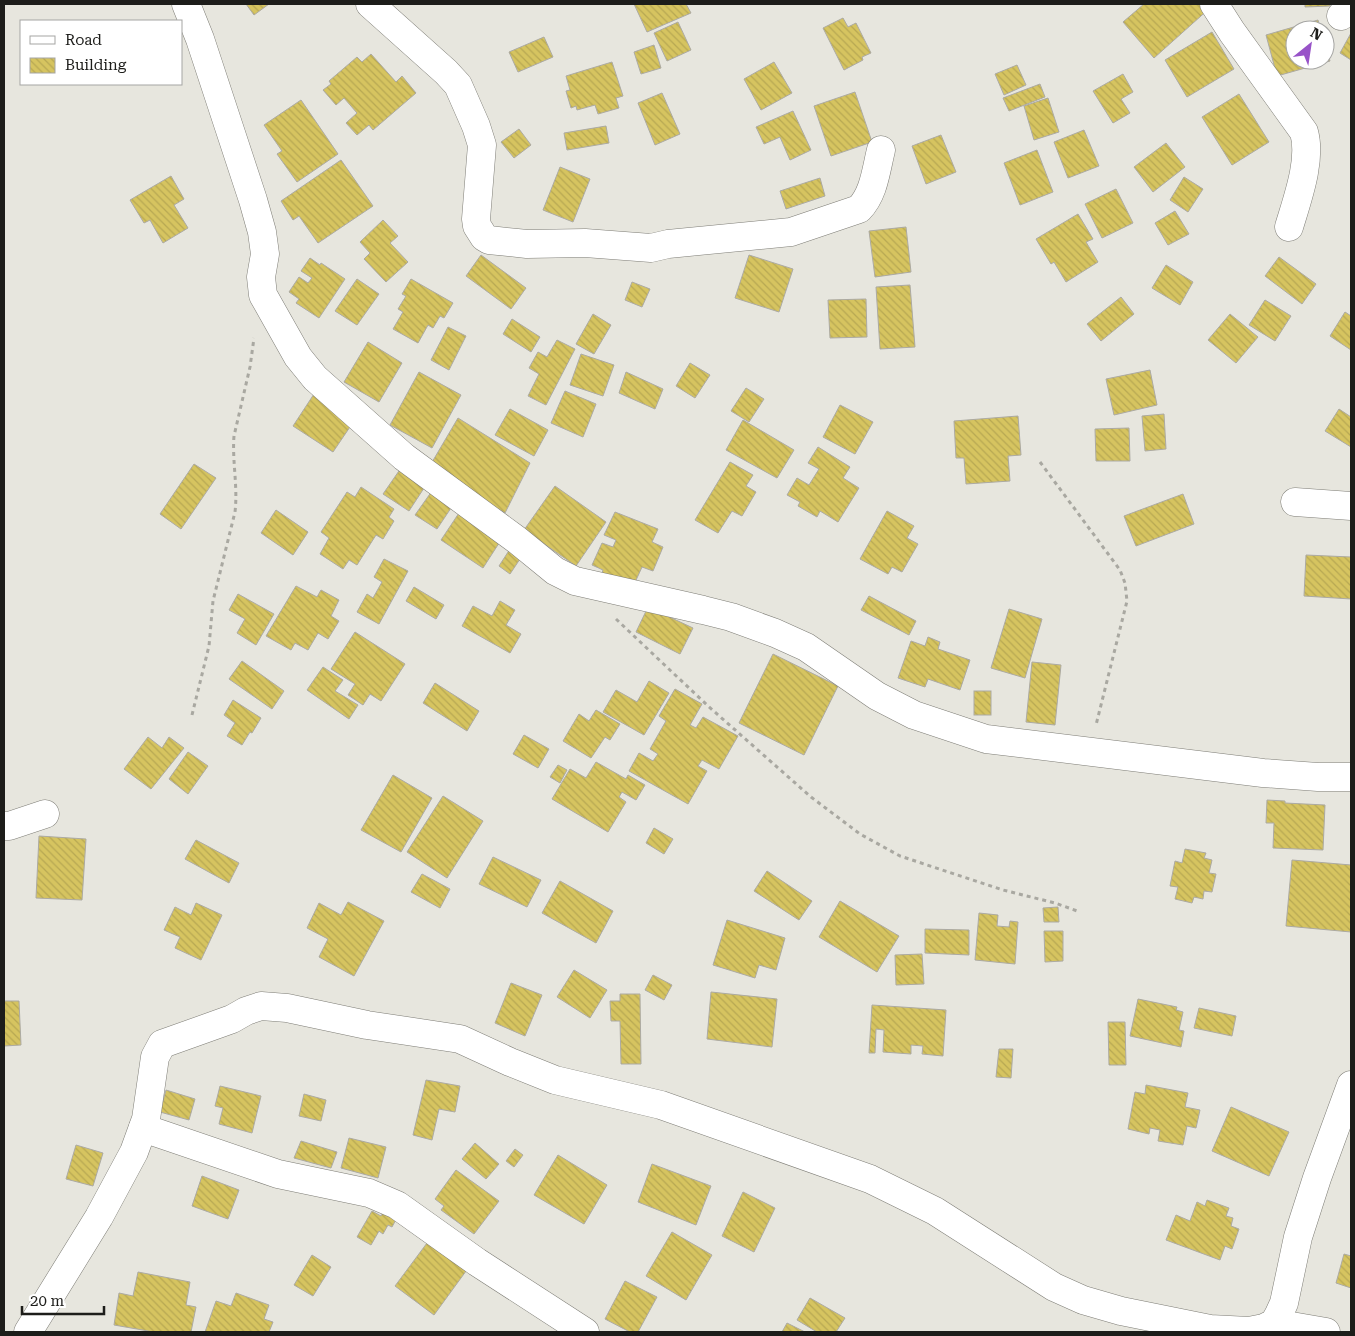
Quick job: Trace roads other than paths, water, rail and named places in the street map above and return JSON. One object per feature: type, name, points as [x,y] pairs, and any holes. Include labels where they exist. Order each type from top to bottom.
[{"type":"street","points":[[186,4],[200,39],[262,232],[265,254],[261,277],[263,295],[298,358],[315,378],[404,457],[555,570],[570,579],[731,617],[775,633],[806,647],[878,696],[914,714],[986,739],[1263,773],[1351,777]]},
{"type":"street","points":[[370,4],[446,72],[458,86],[476,126],[482,145],[476,219],[480,233],[489,240],[527,244],[585,243],[650,248],[668,244],[791,232],[858,209],[864,204],[869,196],[881,150]]},
{"type":"street","points":[[1214,4],[1304,132],[1306,140],[1305,161],[1289,227]]},
{"type":"street","points":[[1295,502],[1351,506]]},
{"type":"street","points":[[4,826],[45,814]]},
{"type":"street","points":[[28,1332],[99,1217],[130,1160],[143,1128],[150,1103],[155,1057],[162,1044],[232,1019],[246,1011],[261,1006],[287,1008],[367,1025],[460,1039],[555,1080],[661,1105],[870,1180],[935,1211],[1054,1287],[1083,1300],[1121,1311],[1210,1330],[1249,1331],[1264,1328],[1274,1323],[1326,1332]]},
{"type":"street","points":[[1274,1323],[1284,1303],[1298,1237],[1317,1178],[1351,1085]]},
{"type":"street","points":[[143,1128],[278,1174],[355,1190],[385,1199],[397,1205],[538,1303],[585,1332]]}]
